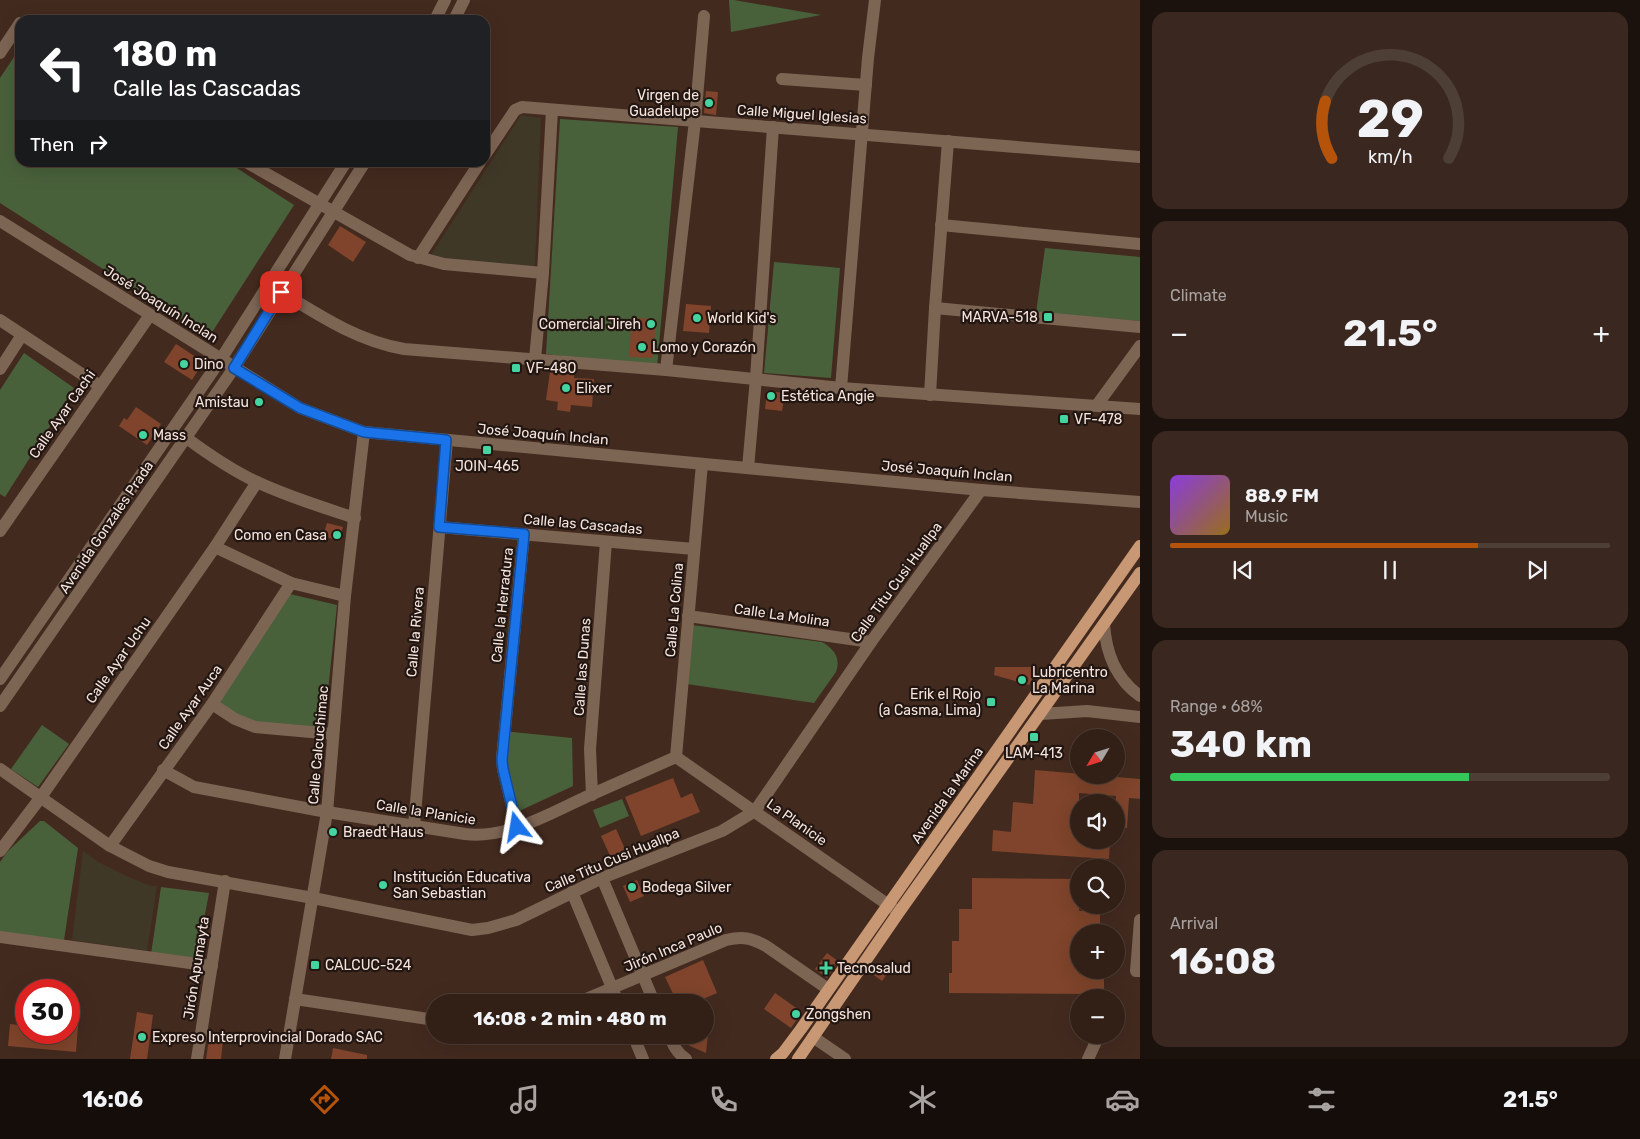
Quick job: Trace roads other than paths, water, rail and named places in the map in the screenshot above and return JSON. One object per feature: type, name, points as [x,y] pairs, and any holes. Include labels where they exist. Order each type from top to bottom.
[{"type":"main road","name":"Avenida la Marina","points":[[776,1059],[783,1053],[801,1029],[1140,546]]},
{"type":"main road","name":"Avenida la Marina","points":[[798,1059],[899,912],[1140,573]]},
{"type":"street","points":[[438,15],[445,0]]},
{"type":"street","points":[[456,15],[463,0]]},
{"type":"street","points":[[841,388],[866,85],[875,0]]},
{"type":"street","points":[[666,370],[695,121],[704,16]]},
{"type":"street","points":[[1,50],[15,30]]},
{"type":"street","points":[[782,79],[866,85]]},
{"type":"street","name":"Calle Miguel Iglesias","points":[[490,148],[517,109],[522,107],[1140,157]]},
{"type":"street","points":[[536,359],[552,110]]},
{"type":"street","points":[[748,468],[774,127]]},
{"type":"street","points":[[930,395],[948,141]]},
{"type":"street","points":[[254,167],[403,252],[418,258],[453,265],[543,273]]},
{"type":"street","name":"Avenida Gonzales Prada","points":[[0,679],[73,576],[221,359],[343,167]]},
{"type":"street","name":"Avenida Gonzales Prada","points":[[0,706],[234,368],[362,167]]},
{"type":"street","points":[[418,258],[477,167]]},
{"type":"street","name":"José Joaquín Inclan","points":[[2,225],[300,408],[364,432],[981,490],[1140,502]]},
{"type":"street","points":[[941,225],[1140,244]]},
{"type":"street","points":[[281,292],[337,326],[364,338],[395,347],[756,378],[841,388],[1140,409]]},
{"type":"street","points":[[935,308],[1140,327]]},
{"type":"street","name":"Calle Ayar Cachi","points":[[0,531],[150,315]]},
{"type":"street","points":[[0,320],[100,386]]},
{"type":"street","points":[[0,368],[22,335]]},
{"type":"street","points":[[1097,405],[1140,346]]},
{"type":"street","name":"Calle Calcuchimac","points":[[285,1059],[327,812],[345,596],[364,432]]},
{"type":"street","points":[[185,438],[208,454],[257,482],[355,518]]},
{"type":"street","name":"Calle la Rivera","points":[[414,826],[446,440]]},
{"type":"street","name":"Calle La Colina","points":[[676,758],[702,464]]},
{"type":"street","name":"Calle Ayar Uchu","points":[[0,851],[42,797],[215,547],[257,482]]},
{"type":"street","name":"Calle Titu Cusi Huallpa","points":[[0,769],[110,846],[155,868],[472,930],[488,928],[516,920],[602,878],[722,831],[755,811],[870,642],[981,490]]},
{"type":"street","name":"Calle las Cascadas","points":[[439,527],[694,549]]},
{"type":"street","name":"Calle la Herradura","points":[[517,827],[502,760],[524,534]]},
{"type":"street","name":"Calle las Dunas","points":[[592,794],[590,750],[606,542]]},
{"type":"street","points":[[215,547],[291,582],[345,596]]},
{"type":"street","name":"Calle Ayar Auca","points":[[110,846],[212,704],[291,582]]},
{"type":"street","name":"Calle La Molina","points":[[688,616],[870,642]]},
{"type":"street","points":[[1104,624],[1106,647],[1112,663],[1124,682],[1140,696]]},
{"type":"street","points":[[212,704],[235,719],[255,727],[333,734]]},
{"type":"street","points":[[1041,714],[1086,711],[1140,717]]},
{"type":"street","name":"Calle la Planicie","points":[[163,770],[194,787],[327,812],[476,836],[497,834],[517,827],[676,758]]},
{"type":"street","name":"La Planicie","points":[[676,758],[899,912]]},
{"type":"street","points":[[602,878],[650,994]]},
{"type":"street","name":"Jirón Apumayta","points":[[196,1059],[224,881]]},
{"type":"street","points":[[572,892],[614,994]]},
{"type":"street","points":[[1140,920],[1136,971],[1140,971]]},
{"type":"street","points":[[0,937],[212,966]]},
{"type":"street","name":"Jirón Inca Paulo","points":[[601,994],[726,940],[739,937],[752,939],[766,946],[828,989]]},
{"type":"street","points":[[295,999],[426,1019]]},
{"type":"street","points":[[813,1038],[845,1059]]},
{"type":"street","points":[[637,1044],[644,1059]]},
{"type":"street","points":[[673,1044],[680,1055],[686,1059]]},
{"type":"street","points":[[1088,1059],[1095,1044]]},
{"type":"place","name":"Virgen de Guadelupe","points":[[709,103]]},
{"type":"place","name":"MARVA-518","points":[[1048,317]]},
{"type":"place","name":"World Kid's","points":[[697,318]]},
{"type":"place","name":"Comercial Jireh","points":[[651,324]]},
{"type":"place","name":"Lomo y Corazón","points":[[642,347]]},
{"type":"place","name":"Dino","points":[[184,364]]},
{"type":"place","name":"VF-480","points":[[516,368]]},
{"type":"place","name":"Elixer","points":[[566,388]]},
{"type":"place","name":"Estética Angie","points":[[771,396]]},
{"type":"place","name":"Amistau","points":[[259,402]]},
{"type":"place","name":"VF-478","points":[[1064,419]]},
{"type":"place","name":"Mass","points":[[143,435]]},
{"type":"place","name":"JOIN-465","points":[[487,450]]},
{"type":"place","name":"Como en Casa","points":[[337,535]]},
{"type":"place","name":"Lubricentro La Marina","points":[[1022,680]]},
{"type":"place","name":"Erik el Rojo (a Casma, Lima)","points":[[991,702]]},
{"type":"place","name":"LAM-413","points":[[1034,737]]},
{"type":"place","name":"Braedt Haus","points":[[333,832]]},
{"type":"place","name":"Institución Educativa San Sebastian","points":[[383,885]]},
{"type":"place","name":"Bodega Silver","points":[[632,887]]},
{"type":"place","name":"CALCUC-524","points":[[315,965]]},
{"type":"place","name":"Tecnosalud","points":[[826,968]]},
{"type":"place","name":"Zongshen","points":[[796,1014]]},
{"type":"place","name":"Expreso Interprovincial Dorado SAC","points":[[142,1037]]}]
